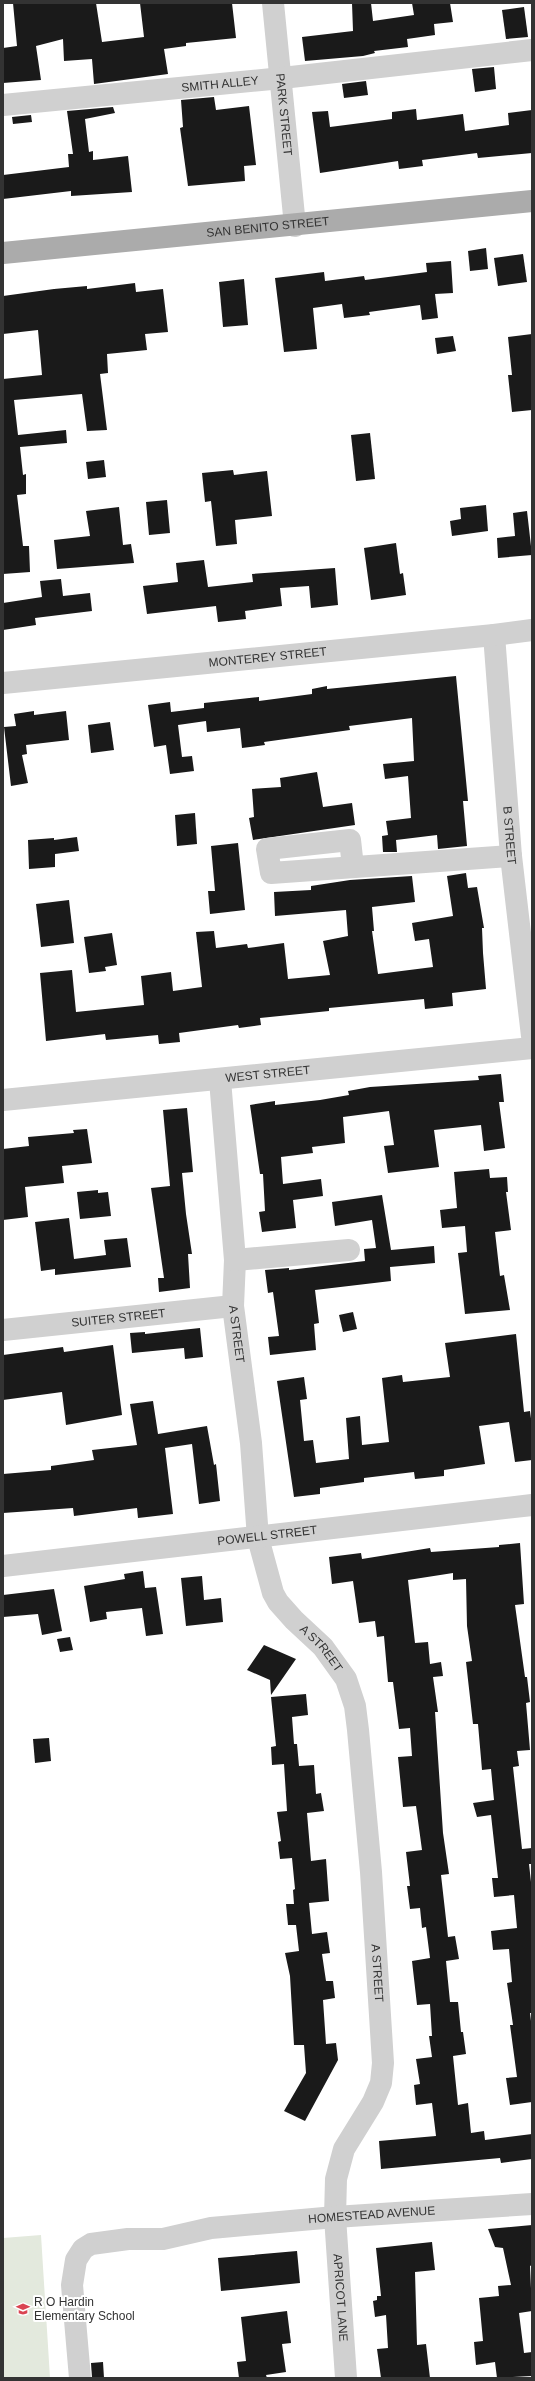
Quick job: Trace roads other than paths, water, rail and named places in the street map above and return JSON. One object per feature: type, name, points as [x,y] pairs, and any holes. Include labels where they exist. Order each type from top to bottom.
[{"type":"main road","name":"SAN BENITO STREET","points":[[3,253],[295,226],[532,201]]},
{"type":"street","name":"PARK STREET","points":[[273,3],[282,78],[295,226]]},
{"type":"street","name":"SMITH ALLEY","points":[[3,105],[282,78],[532,50]]},
{"type":"street","name":"MONTEREY STREET","points":[[3,683],[532,630]]},
{"type":"street","name":"B STREET","points":[[494,635],[511,856],[532,1036]]},
{"type":"street","points":[[353,867],[511,856]]},
{"type":"street","name":"WEST STREET","points":[[3,1100],[220,1080],[532,1048]]},
{"type":"street","name":"A STREET","points":[[220,1080],[235,1260],[233,1306],[251,1443],[258,1538],[273,1593],[278,1602],[294,1620],[323,1647],[346,1678],[355,1706],[358,1730],[371,1872],[383,2063],[381,2083],[373,2102],[344,2149],[338,2168],[335,2217]]},
{"type":"street","points":[[235,1260],[349,1250]]},
{"type":"street","name":"SUITER STREET","points":[[3,1330],[233,1306]]},
{"type":"street","name":"POWELL STREET","points":[[3,1566],[532,1506]]},
{"type":"street","name":"HOMESTEAD AVENUE","points":[[80,2378],[72,2285],[76,2260],[83,2249],[96,2242],[163,2239],[211,2228],[335,2217],[532,2204]]},
{"type":"street","name":"APRICOT LANE","points":[[335,2217],[346,2378]]},
{"type":"place","name":"R O Hardin Elementary School","points":[[23,2309]]}]
